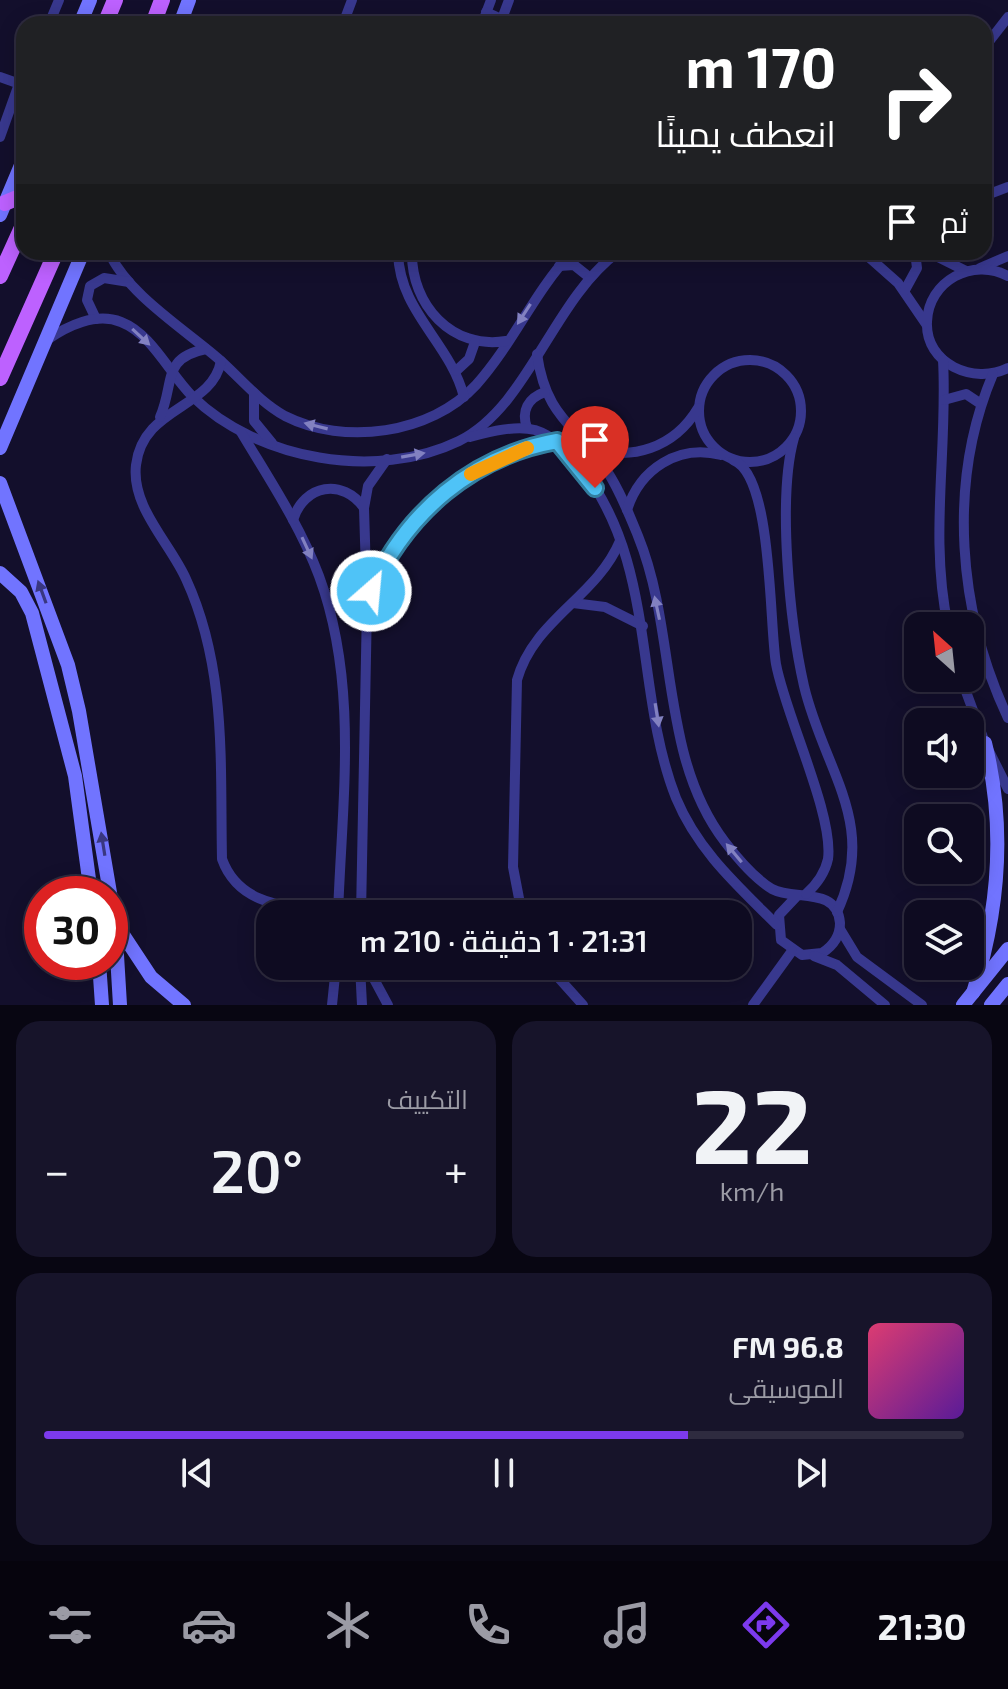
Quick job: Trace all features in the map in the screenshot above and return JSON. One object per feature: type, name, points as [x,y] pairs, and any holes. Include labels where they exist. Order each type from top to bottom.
[{"type":"main road","points":[[0,276],[16,241]]},
{"type":"main road","points":[[0,378],[52,260]]},
{"type":"street","points":[[485,16],[491,0]]},
{"type":"street","points":[[486,12],[494,16]]},
{"type":"street","points":[[992,38],[1008,17]]},
{"type":"street","points":[[0,137],[16,86]]},
{"type":"street","points":[[3,209],[16,177]]},
{"type":"street","points":[[926,324],[930,304],[941,287],[966,271],[1008,256]]},
{"type":"street","points":[[0,448],[80,260]]},
{"type":"street","points":[[114,260],[129,282],[254,393],[296,421],[351,432],[378,431],[417,422],[442,412],[464,397],[477,384],[565,260]]},
{"type":"street","points":[[400,260],[408,300],[456,371],[464,397]]},
{"type":"street","points":[[413,260],[416,281],[431,312],[447,329],[475,342],[506,341]]},
{"type":"street","points":[[463,439],[500,409],[589,277],[606,260]]},
{"type":"street","points":[[872,260],[905,290],[943,360],[957,370],[975,375],[993,374],[1008,368]]},
{"type":"street","points":[[905,290],[917,268],[916,260]]},
{"type":"street","points":[[944,260],[966,271]]},
{"type":"street","points":[[559,266],[574,265],[589,277]]},
{"type":"street","points":[[978,269],[1008,276]]},
{"type":"street","points":[[96,319],[87,300],[90,286],[104,278],[129,282]]},
{"type":"street","points":[[46,341],[73,325],[96,319],[115,320],[133,328],[193,397],[241,432],[325,459],[387,459],[435,450],[463,439],[527,428],[557,441],[595,488],[620,541],[643,626],[663,752],[677,800],[712,859],[777,925]]},
{"type":"street","points":[[456,371],[469,359],[475,342]]},
{"type":"street","points":[[206,349],[183,355],[171,373],[168,398],[160,419],[140,448],[136,480],[141,502],[192,591],[212,654],[218,687],[222,859],[232,880],[258,900]]},
{"type":"street","points":[[537,354],[545,392],[560,418],[606,470],[627,510],[655,596],[684,752],[695,787],[723,840],[768,886],[801,896],[822,897],[837,912]]},
{"type":"street","points":[[585,445],[617,453],[650,449],[679,432],[699,406],[704,389],[723,368],[749,360],[767,363],[788,377],[799,398],[800,423],[794,438],[787,497],[796,636],[805,689],[854,839],[852,874],[837,912],[839,928],[857,957],[922,1005]]},
{"type":"street","points":[[943,360],[938,507],[939,557],[946,612]]},
{"type":"street","points":[[160,419],[193,397],[216,376],[221,361]]},
{"type":"street","points":[[993,374],[981,404],[965,484],[964,544],[982,654],[1008,718]]},
{"type":"street","points":[[527,428],[526,409],[533,398],[545,392]]},
{"type":"street","points":[[254,393],[254,421],[274,445]]},
{"type":"street","points":[[944,400],[966,394],[981,404]]},
{"type":"street","points":[[699,406],[705,436],[729,458],[740,462],[751,478],[760,505],[777,665],[821,813],[828,847],[825,869],[801,896],[781,910],[777,925],[781,940],[792,951],[837,965],[885,1005]]},
{"type":"street","points":[[241,432],[293,520],[325,595],[342,675],[345,715],[338,900]]},
{"type":"street","points":[[627,510],[637,486],[664,461],[688,453],[767,460],[794,438]]},
{"type":"street","points":[[367,605],[393,550],[444,493],[496,460],[557,441]]},
{"type":"street","points":[[361,900],[367,605],[364,508],[368,486],[387,459]]},
{"type":"street","points":[[0,483],[8,529],[68,665],[92,774],[108,876]]},
{"type":"street","points":[[293,520],[302,501],[319,489],[340,489],[358,499],[364,508]]},
{"type":"street","points":[[519,900],[513,867],[515,691],[524,660],[534,641],[598,580],[620,541]]},
{"type":"street","points":[[0,573],[21,592],[32,613],[75,776],[89,876]]},
{"type":"street","points":[[573,603],[605,607],[643,626]]},
{"type":"street","points":[[966,692],[985,743],[1008,789]]},
{"type":"street","points":[[968,999],[988,938],[997,881],[995,794],[985,743]]},
{"type":"street","points":[[75,776],[92,774]]},
{"type":"street","points":[[755,904],[766,899],[768,886]]},
{"type":"street","points":[[812,956],[831,947],[839,928]]},
{"type":"street","points":[[128,944],[137,960],[184,1005]]},
{"type":"street","points":[[968,999],[1008,949]]},
{"type":"street","points":[[753,1005],[792,951]]},
{"type":"street","points":[[100,980],[102,1005]]},
{"type":"street","points":[[118,980],[120,1005]]},
{"type":"street","points":[[332,1005],[335,980]]},
{"type":"street","points":[[361,980],[362,1005]]},
{"type":"street","points":[[375,980],[388,1005]]},
{"type":"street","points":[[561,980],[583,1005]]},
{"type":"street","points":[[991,1005],[1008,984]]},
{"type":"slow traffic","points":[[471,474],[527,448]]},
{"type":"route","points":[[371,591],[393,550],[421,514],[456,484],[496,460],[539,444],[557,441],[595,488]]}]
